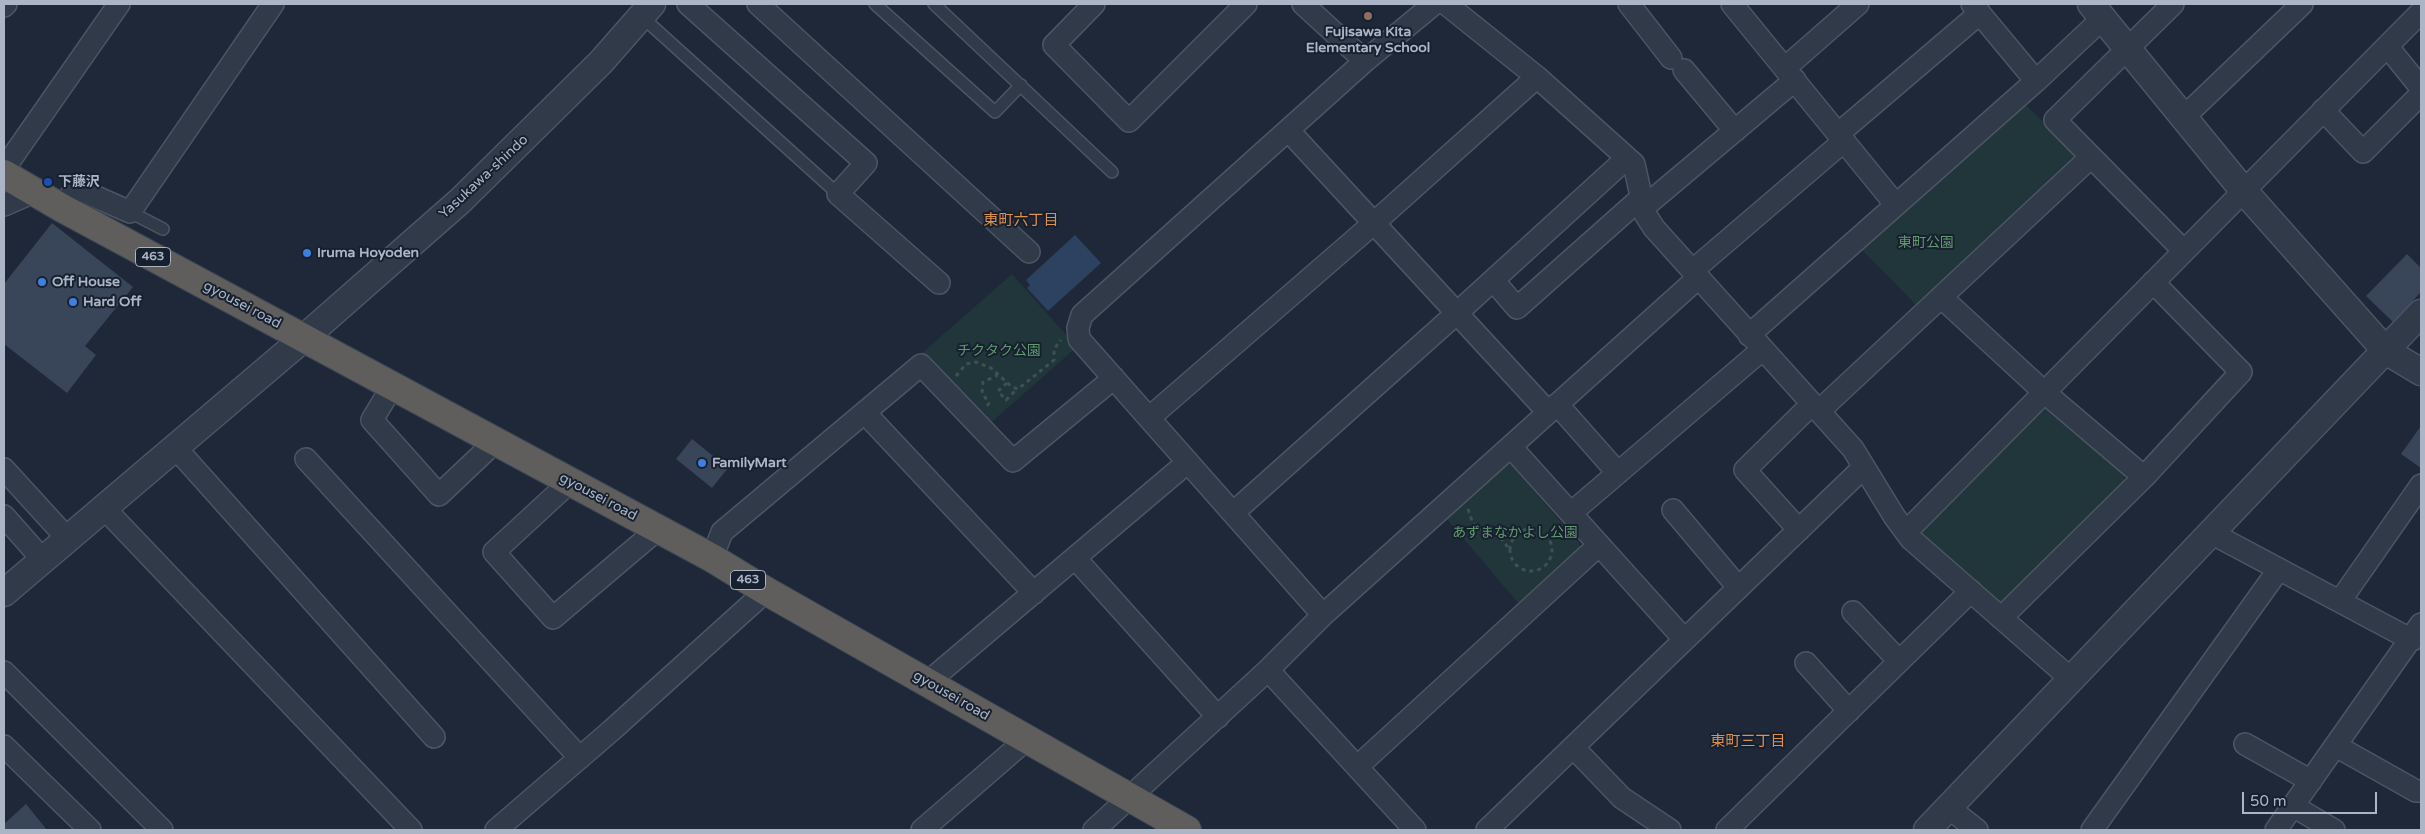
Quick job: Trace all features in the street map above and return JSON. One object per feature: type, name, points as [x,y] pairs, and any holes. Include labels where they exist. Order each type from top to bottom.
[{"type":"highway","name":"gyousei road","points":[[4,174],[62,208],[712,558],[766,591],[1187,830]]},
{"type":"street","points":[[4,168],[119,4]]},
{"type":"street","points":[[62,208],[76,188],[130,212],[273,4]]},
{"type":"street","points":[[688,4],[866,163],[838,194],[939,283]]},
{"type":"street","points":[[758,4],[1030,252]]},
{"type":"street","points":[[1094,4],[1054,45],[1129,121],[1246,4]]},
{"type":"street","points":[[1303,4],[1365,60]]},
{"type":"street","points":[[1323,615],[1079,339],[1078,328],[1082,315],[1365,60],[1434,4]]},
{"type":"street","points":[[1446,4],[1537,76],[1634,164],[1643,202],[1654,228],[1853,449],[1906,532],[2070,679]]},
{"type":"street","points":[[1629,4],[1735,131]]},
{"type":"street","points":[[1732,4],[1896,205]]},
{"type":"street","points":[[1493,280],[1517,308],[1643,202],[1735,131],[1858,4]]},
{"type":"street","points":[[2173,4],[2055,120],[2184,251]]},
{"type":"street","points":[[2184,117],[2302,4]]},
{"type":"street","points":[[1094,830],[1268,670],[1323,615],[1553,408],[1976,9],[2036,81]]},
{"type":"street","name":"Yasukawa-shindo","points":[[4,593],[174,446],[304,338],[495,168],[601,62],[646,10]]},
{"type":"street","points":[[1571,513],[1618,473],[1896,205],[2036,81],[2097,11],[2243,190],[2386,351],[2421,372]]},
{"type":"street","points":[[1906,532],[2421,12]]},
{"type":"street","points":[[2387,46],[2421,88]]},
{"type":"street","points":[[1149,418],[1374,223],[1537,76]]},
{"type":"street","points":[[2323,110],[2363,152],[2421,94]]},
{"type":"street","points":[[1288,130],[1457,313],[1618,473]]},
{"type":"street","points":[[1799,530],[1744,470],[1941,297],[2091,156]]},
{"type":"street","points":[[1233,513],[1457,313],[1626,158]]},
{"type":"street","points":[[4,206],[34,192]]},
{"type":"street","points":[[2001,618],[2144,477],[2240,372],[2153,282]]},
{"type":"street","points":[[1941,297],[2044,392],[2144,477]]},
{"type":"street","points":[[1927,830],[2070,679],[2213,534],[2421,313]]},
{"type":"street","points":[[712,558],[722,532],[921,365],[1013,460],[1114,378]]},
{"type":"street","points":[[393,385],[372,420],[439,495],[496,441]]},
{"type":"street","points":[[864,413],[1034,593]]},
{"type":"street","points":[[174,446],[434,737]]},
{"type":"street","points":[[1511,446],[1684,639]]},
{"type":"street","points":[[306,459],[580,758]]},
{"type":"street","points":[[928,682],[1188,462]]},
{"type":"street","points":[[1487,830],[1864,467]]},
{"type":"street","points":[[4,469],[67,538]]},
{"type":"street","points":[[570,481],[494,552],[553,618],[658,529]]},
{"type":"street","points":[[2340,602],[2421,485]]},
{"type":"street","points":[[104,508],[411,830]]},
{"type":"street","points":[[1673,510],[1738,587]]},
{"type":"street","points":[[4,516],[42,559]]},
{"type":"street","points":[[2213,534],[2340,602],[2417,632],[2276,830]]},
{"type":"street","points":[[1357,767],[1599,545]]},
{"type":"street","points":[[1075,558],[1218,716]]},
{"type":"street","points":[[2092,830],[2279,569]]},
{"type":"street","points":[[496,830],[580,758],[766,591]]},
{"type":"street","points":[[1727,830],[1971,591]]},
{"type":"street","points":[[1853,612],[1899,661]]},
{"type":"street","points":[[1806,663],[1849,711]]},
{"type":"street","points":[[1268,670],[1415,830]]},
{"type":"street","points":[[4,672],[162,830]]},
{"type":"street","points":[[922,830],[1027,739]]},
{"type":"street","points":[[2244,744],[2311,781]]},
{"type":"street","points":[[4,746],[90,830]]},
{"type":"street","points":[[2336,746],[2416,791],[2421,791]]},
{"type":"street","points":[[1573,747],[1622,798],[1670,830]]},
{"type":"street","points":[[2293,806],[2334,830]]},
{"type":"street","points":[[1949,808],[1977,830]]},
{"type":"lane","points":[[875,4],[995,112],[1021,85]]},
{"type":"lane","points":[[934,4],[1112,172]]},
{"type":"lane","points":[[646,10],[838,194]]},
{"type":"lane","points":[[130,212],[163,229]]},
{"type":"path","points":[[1007,383],[998,391],[1006,400],[1054,360],[1054,349],[1058,342],[1078,328]]},
{"type":"path","points":[[948,393],[956,375],[969,362],[980,363],[1018,389]]},
{"type":"path","points":[[972,418],[989,403],[982,393],[983,382],[998,375]]},
{"type":"path","points":[[1460,492],[1466,500],[1473,524],[1482,530],[1496,532],[1510,550],[1516,565],[1529,571],[1536,570],[1548,563],[1552,551],[1549,537],[1537,529],[1530,528],[1517,534],[1513,539],[1510,550]]},
{"type":"green space","name":"東町公園","points":[[2023,102],[2078,157],[1917,306],[1858,246]]},
{"type":"green space","name":"チクタク公園","points":[[1012,274],[1077,347],[986,427],[921,354]]},
{"type":"green space","points":[[2046,410],[2124,474],[2125,482],[2003,603],[1995,604],[1919,537],[1918,528],[2036,411]]},
{"type":"green space","name":"あずまなかよし公園","points":[[1502,465],[1512,465],[1579,543],[1580,552],[1521,606],[1444,516]]},
{"type":"water","points":[[1075,235],[1101,263],[1048,311],[1027,288],[1030,285],[1026,280]]},
{"type":"building","points":[[52,223],[133,287],[85,346],[96,355],[67,393],[4,344],[4,284]]},
{"type":"building","points":[[2407,254],[2421,268],[2421,292],[2393,322],[2366,296]]},
{"type":"building","points":[[2421,426],[2421,468],[2401,454]]},
{"type":"building","name":"FamilyMart","points":[[692,439],[728,468],[712,488],[676,459]]},
{"type":"building","points":[[26,804],[47,830],[4,830],[4,824]]},
{"type":"place","name":"Fujisawa Kita Elementary School","points":[[1368,16]]},
{"type":"place","name":"下藤沢","points":[[48,182]]},
{"type":"place","name":"Iruma Hoyoden","points":[[307,253]]},
{"type":"place","name":"Off House","points":[[42,282]]},
{"type":"place","name":"Hard Off","points":[[73,302]]},
{"type":"place","name":"FamilyMart","points":[[702,463]]},
{"type":"district","name":"東町六丁目","points":[[1021,221]]},
{"type":"district","name":"東町三丁目","points":[[1748,742]]}]
